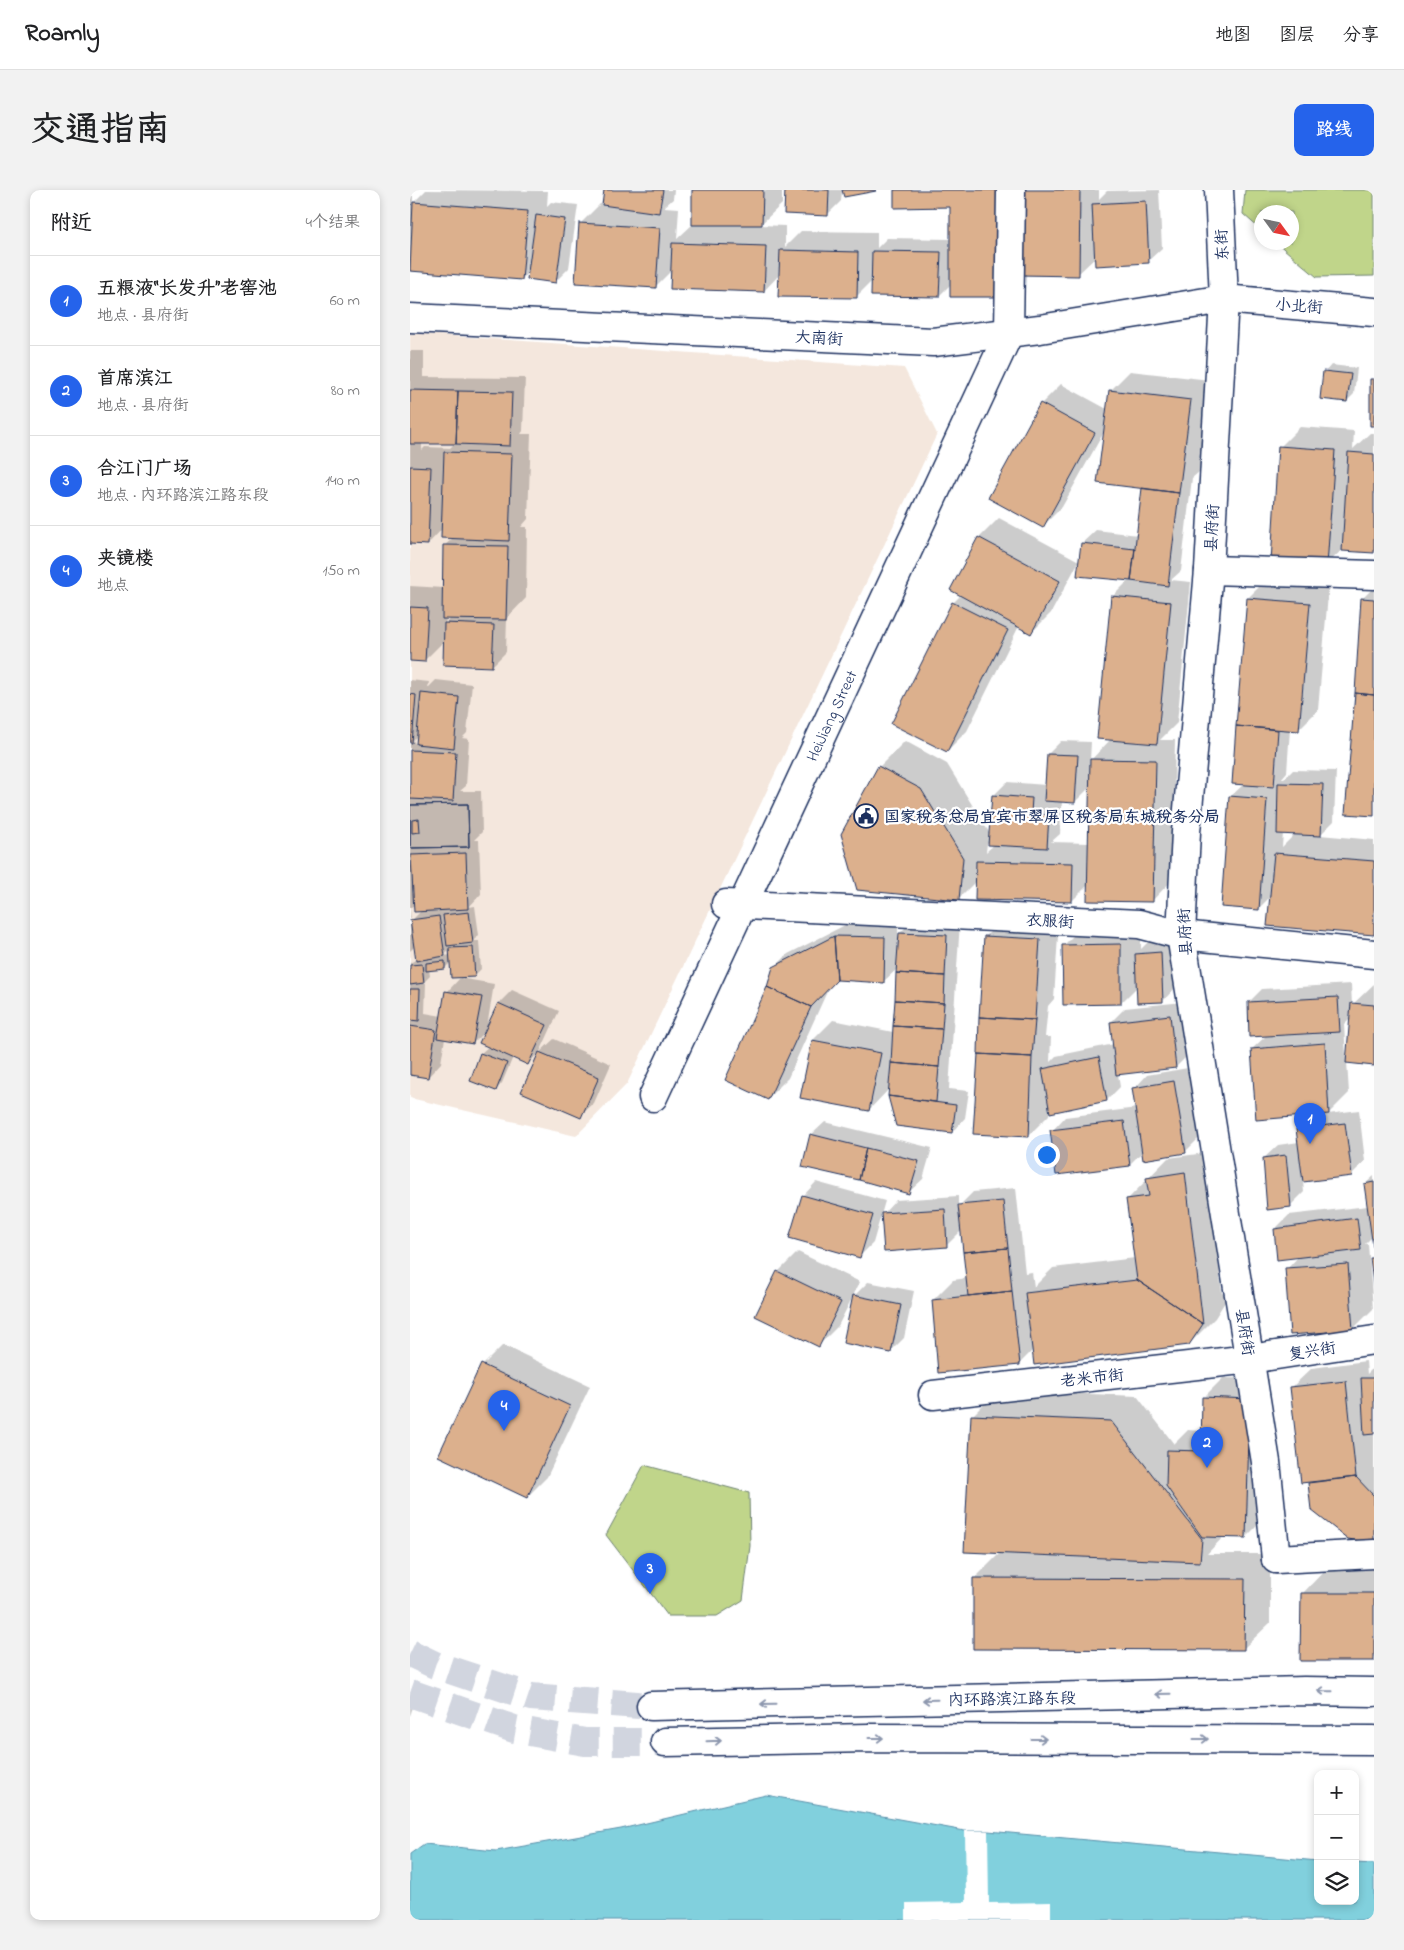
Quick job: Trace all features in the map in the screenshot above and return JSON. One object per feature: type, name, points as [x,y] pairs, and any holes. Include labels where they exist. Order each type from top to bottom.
[{"type":"main road","points":[[1009,334],[1011,190]]},
{"type":"main road","name":"东街","points":[[1219,190],[1224,299]]},
{"type":"main road","name":"大南街","points":[[410,318],[933,342],[1009,334],[1224,299]]},
{"type":"main road","name":"小北街","points":[[1224,299],[1374,312]]},
{"type":"main road","name":"县府街","points":[[1224,299],[1209,570],[1186,832],[1181,935],[1266,1462],[1276,1560],[1374,1554]]},
{"type":"main road","name":"HeiJiang Street","points":[[653,1097],[733,904],[1009,334]]},
{"type":"main road","points":[[1209,570],[1374,575]]},
{"type":"main road","name":"衣服街","points":[[733,904],[1139,924],[1181,935],[1374,954]]},
{"type":"main road","name":"复兴街","points":[[1250,1360],[1374,1340]]},
{"type":"main road","name":"老米市街","points":[[933,1395],[1250,1360]]},
{"type":"main road","name":"内环路滨江路东段","points":[[651,1706],[1304,1690],[1374,1692]]},
{"type":"main road","points":[[665,1742],[869,1738],[1374,1740]]},
{"type":"shaded area","points":[[410,333],[904,368],[937,434],[627,1084],[576,1136],[410,1098]]},
{"type":"green space","points":[[1245,190],[1374,190],[1374,276],[1317,277],[1285,250],[1299,250],[1299,205],[1254,205],[1254,224],[1243,214]]},
{"type":"green space","points":[[644,1465],[749,1493],[750,1546],[743,1600],[717,1616],[668,1616],[606,1535]]},
{"type":"water","points":[[766,1795],[965,1831],[988,1831],[1314,1861],[1314,1905],[1359,1905],[1359,1863],[1374,1864],[1374,1920],[410,1920],[410,1854],[424,1844],[496,1851],[621,1829]]},
{"type":"pier","points":[[965,1831],[988,1831],[989,1903],[1051,1902],[1051,1920],[906,1920],[906,1903],[966,1902]]},
{"type":"building","points":[[604,190],[663,190],[659,213],[602,205]]},
{"type":"building","points":[[692,190],[763,190],[762,225],[692,225]]},
{"type":"building","points":[[785,190],[829,190],[828,216],[784,214]]},
{"type":"building","points":[[842,190],[875,190],[876,191],[844,197]]},
{"type":"building","points":[[894,190],[1001,190],[1001,297],[950,297],[950,207],[894,208]]},
{"type":"building","points":[[1021,190],[1080,190],[1079,276],[1020,275]]},
{"type":"building","points":[[1146,201],[1149,263],[1095,266],[1092,204]]},
{"type":"building","points":[[413,202],[528,211],[522,280],[410,271]]},
{"type":"building","points":[[536,215],[565,219],[556,283],[527,279]]},
{"type":"building","points":[[579,223],[660,228],[656,288],[575,283]]},
{"type":"building","points":[[672,243],[766,246],[764,292],[670,289]]},
{"type":"building","points":[[780,250],[858,252],[857,298],[778,297]]},
{"type":"building","points":[[872,251],[941,252],[939,297],[871,296]]},
{"type":"building","points":[[1323,371],[1351,374],[1347,402],[1320,399]]},
{"type":"building","points":[[1370,379],[1374,379],[1374,426],[1370,426]]},
{"type":"building","points":[[410,390],[458,391],[456,444],[410,444]]},
{"type":"building","points":[[1109,390],[1191,400],[1179,493],[1097,483]]},
{"type":"building","points":[[458,391],[512,392],[510,446],[456,444]]},
{"type":"building","points":[[1040,403],[1095,433],[1043,528],[988,498]]},
{"type":"building","points":[[1278,446],[1335,450],[1327,566],[1271,562]]},
{"type":"building","points":[[444,452],[512,454],[509,541],[441,538]]},
{"type":"building","points":[[1348,452],[1374,454],[1374,553],[1342,551]]},
{"type":"building","points":[[410,466],[431,467],[428,545],[410,544]]},
{"type":"building","points":[[1142,488],[1179,493],[1168,586],[1131,581]]},
{"type":"building","points":[[978,537],[1060,581],[1031,634],[950,590]]},
{"type":"building","points":[[1081,543],[1135,549],[1131,581],[1077,576]]},
{"type":"building","points":[[443,545],[508,546],[506,620],[442,619]]},
{"type":"building","points":[[1111,596],[1171,602],[1157,744],[1097,739]]},
{"type":"building","points":[[1247,598],[1310,603],[1299,731],[1236,726]]},
{"type":"building","points":[[1361,598],[1374,599],[1374,695],[1355,693]]},
{"type":"building","points":[[952,602],[1008,630],[947,752],[891,724]]},
{"type":"building","points":[[410,607],[428,608],[425,662],[410,661]]},
{"type":"building","points":[[444,623],[494,625],[492,667],[443,665]]},
{"type":"building","points":[[421,693],[459,697],[454,748],[416,744]]},
{"type":"building","points":[[1355,693],[1374,695],[1374,816],[1345,814]]},
{"type":"building","points":[[410,694],[416,695],[412,743],[410,743]]},
{"type":"building","points":[[1236,726],[1278,730],[1274,787],[1232,784]]},
{"type":"building","points":[[410,750],[456,752],[453,801],[410,799]]},
{"type":"building","points":[[1047,754],[1078,755],[1075,803],[1044,801]]},
{"type":"building","points":[[1090,759],[1156,760],[1153,902],[1087,901]]},
{"type":"building","points":[[878,766],[921,789],[963,858],[959,900],[857,890],[841,834]]},
{"type":"building","points":[[1278,783],[1323,784],[1321,836],[1277,834]]},
{"type":"building","points":[[992,795],[1032,798],[1031,813],[1049,815],[1047,848],[988,845]]},
{"type":"building","points":[[1229,796],[1267,799],[1259,910],[1221,907]]},
{"type":"building","points":[[468,804],[469,847],[410,848],[410,805]],"holes":[[[419,819],[420,832],[412,833],[412,820]]]},
{"type":"building","points":[[468,804],[469,847],[410,848],[410,805]]},
{"type":"building","points":[[466,853],[468,909],[414,912],[411,855]]},
{"type":"building","points":[[1274,853],[1374,861],[1374,935],[1267,926]]},
{"type":"building","points":[[976,861],[1073,863],[1072,902],[975,900]]},
{"type":"building","points":[[469,912],[473,943],[447,946],[443,915]]},
{"type":"building","points":[[439,916],[445,956],[416,961],[410,920]]},
{"type":"building","points":[[899,933],[947,935],[945,976],[896,973]]},
{"type":"building","points":[[834,936],[885,937],[884,983],[837,980]]},
{"type":"building","points":[[834,936],[837,980],[811,1007],[767,987],[773,967]]},
{"type":"building","points":[[984,936],[1040,939],[1035,1020],[979,1017]]},
{"type":"building","points":[[1121,944],[1121,1004],[1063,1005],[1062,945]]},
{"type":"building","points":[[473,947],[475,977],[451,978],[449,948]]},
{"type":"building","points":[[1161,952],[1163,1002],[1137,1003],[1135,954]]},
{"type":"building","points":[[445,961],[445,969],[426,971],[426,963]]},
{"type":"building","points":[[422,964],[424,983],[410,985],[410,965]]},
{"type":"building","points":[[896,973],[945,976],[944,1003],[895,1000]]},
{"type":"building","points":[[767,987],[811,1007],[768,1100],[725,1080]]},
{"type":"building","points":[[410,989],[420,989],[419,1021],[410,1020]]},
{"type":"building","points":[[445,991],[482,997],[473,1044],[437,1038]]},
{"type":"building","points":[[1338,997],[1340,1032],[1249,1037],[1248,1002]]},
{"type":"building","points":[[895,1000],[944,1003],[942,1029],[893,1026]]},
{"type":"building","points":[[498,1003],[547,1025],[528,1065],[479,1043]]},
{"type":"building","points":[[1351,1003],[1374,1005],[1374,1066],[1346,1063]]},
{"type":"building","points":[[1170,1015],[1176,1068],[1116,1075],[1110,1022]]},
{"type":"building","points":[[979,1017],[1035,1020],[1032,1057],[978,1054]]},
{"type":"building","points":[[410,1026],[436,1030],[428,1078],[410,1075]]},
{"type":"building","points":[[893,1026],[942,1029],[939,1067],[891,1063]]},
{"type":"building","points":[[812,1040],[881,1053],[869,1111],[800,1098]]},
{"type":"building","points":[[1325,1043],[1329,1114],[1256,1120],[1251,1049]]},
{"type":"building","points":[[539,1052],[599,1077],[581,1118],[521,1092]]},
{"type":"building","points":[[480,1053],[507,1063],[496,1091],[470,1081]]},
{"type":"building","points":[[978,1054],[1032,1057],[1029,1137],[973,1134]]},
{"type":"building","points":[[1099,1057],[1107,1101],[1050,1113],[1042,1069]]},
{"type":"building","points":[[891,1063],[939,1067],[936,1102],[888,1096]]},
{"type":"building","points":[[1174,1081],[1186,1153],[1143,1160],[1132,1088]]},
{"type":"building","points":[[888,1096],[956,1105],[952,1133],[896,1126]]},
{"type":"building","points":[[1124,1121],[1130,1166],[1056,1175],[1050,1130]]},
{"type":"building","points":[[1345,1123],[1352,1176],[1303,1182],[1296,1129]]},
{"type":"building","points":[[810,1134],[866,1148],[859,1180],[802,1167]]},
{"type":"building","points":[[866,1148],[919,1161],[909,1194],[859,1180]]},
{"type":"building","points":[[1286,1155],[1291,1207],[1267,1210],[1263,1158]]},
{"type":"building","points":[[1185,1172],[1203,1324],[1137,1280],[1126,1199],[1149,1196],[1146,1178]]},
{"type":"building","points":[[1374,1182],[1374,1247],[1373,1247],[1364,1184]]},
{"type":"building","points":[[802,1195],[873,1215],[860,1258],[789,1238]]},
{"type":"building","points":[[1003,1201],[1008,1248],[963,1252],[958,1205]]},
{"type":"building","points":[[945,1209],[947,1247],[884,1252],[881,1213]]},
{"type":"building","points":[[1357,1218],[1361,1250],[1277,1260],[1274,1229]]},
{"type":"building","points":[[1008,1248],[1012,1291],[968,1296],[963,1252]]},
{"type":"building","points":[[1370,1258],[1374,1258],[1374,1291]]},
{"type":"building","points":[[1348,1264],[1353,1330],[1290,1335],[1285,1268]]},
{"type":"building","points":[[777,1271],[841,1302],[819,1347],[755,1316]]},
{"type":"building","points":[[1137,1280],[1203,1324],[1189,1345],[1034,1365],[1025,1293]]},
{"type":"building","points":[[1012,1291],[1020,1365],[938,1373],[932,1300]]},
{"type":"building","points":[[853,1295],[901,1305],[891,1353],[843,1343]]},
{"type":"building","points":[[481,1364],[570,1406],[527,1498],[438,1456]]},
{"type":"building","points":[[1361,1378],[1374,1378],[1374,1434],[1364,1435]]},
{"type":"building","points":[[1346,1381],[1356,1477],[1301,1483],[1290,1387]]},
{"type":"building","points":[[1202,1397],[1250,1399],[1246,1538],[1202,1537],[1166,1486],[1167,1450],[1201,1451]]},
{"type":"building","points":[[971,1415],[1111,1421],[1202,1539],[1200,1562],[964,1552]]},
{"type":"building","points":[[1356,1477],[1374,1496],[1374,1543],[1348,1539],[1311,1510],[1308,1483]]},
{"type":"building","points":[[973,1578],[1245,1579],[1244,1650],[973,1649]]},
{"type":"building","points":[[1301,1593],[1374,1593],[1374,1661],[1300,1661]]},
{"type":"tunnel","points":[[410,1653],[435,1665],[531,1697],[651,1706]]},
{"type":"tunnel","points":[[410,1693],[514,1729],[585,1742],[665,1742]]},
{"type":"place","name":"国家税务总局宜宾市翠屏区税务局东城税务分局","points":[[866,816]]},
{"type":"place","name":"五粮液“长发升”老窖池","points":[[1310,1144]]},
{"type":"place","name":"夹镜楼","points":[[504,1431]]},
{"type":"place","name":"首席滨江","points":[[1207,1468]]},
{"type":"place","name":"合江门广场","points":[[650,1594]]}]
